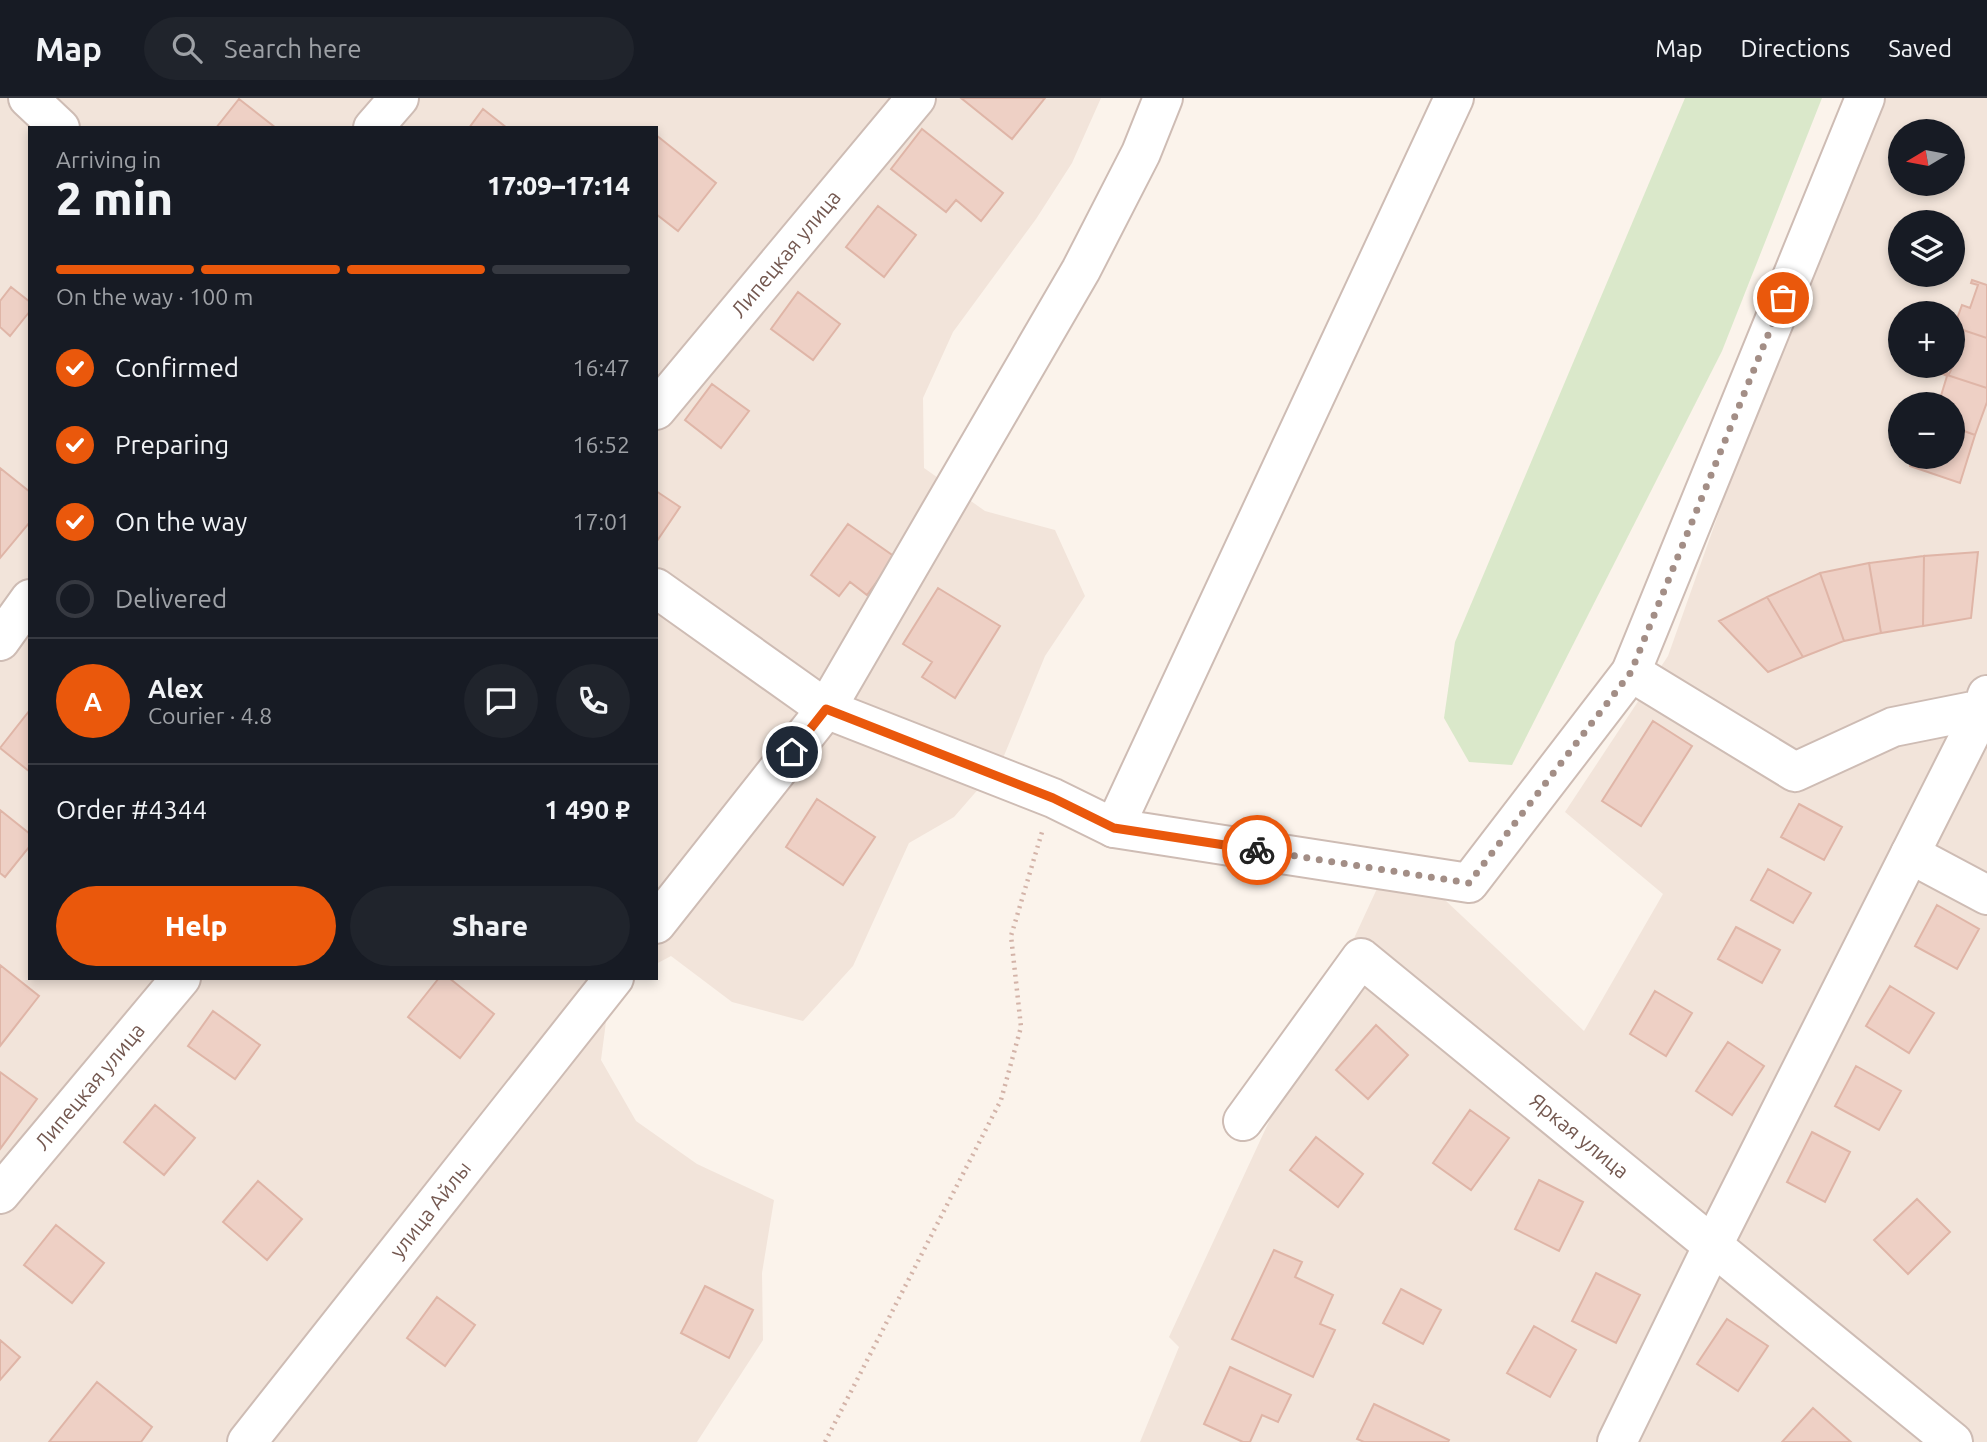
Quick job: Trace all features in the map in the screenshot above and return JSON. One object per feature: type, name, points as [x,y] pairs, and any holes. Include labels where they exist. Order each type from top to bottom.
[{"type":"street","points":[[28,98],[58,126]]},
{"type":"street","points":[[375,126],[399,98]]},
{"type":"street","name":"Липецкая улица","points":[[658,408],[916,98]]},
{"type":"street","points":[[658,921],[826,709],[1081,270],[1141,153],[1163,98]]},
{"type":"street","points":[[1114,828],[1454,98]]},
{"type":"street","points":[[658,589],[826,709],[1053,798],[1114,828],[1469,883],[1631,672],[1865,98]]},
{"type":"street","points":[[0,641],[28,602]]},
{"type":"street","points":[[1631,672],[1795,772],[1893,727],[1985,702]]},
{"type":"street","points":[[1617,1442],[1985,702]]},
{"type":"street","points":[[1910,854],[1987,895]]},
{"type":"street","name":"Яркая улица","points":[[1243,1121],[1361,958],[1953,1442]]},
{"type":"street","name":"Липецкая улица","points":[[0,1194],[179,980]]},
{"type":"street","name":"улица Айлы","points":[[247,1442],[612,980]]},
{"type":"path","points":[[825,1442],[1001,1100],[1021,1027],[1011,936],[1053,798]]},
{"type":"shaded area","points":[[0,98],[1101,98],[1072,163],[1036,219],[953,332],[923,398],[924,468],[985,511],[1055,530],[1085,596],[1045,656],[1001,763],[954,817],[909,843],[853,966],[803,1021],[732,1002],[671,956],[658,963],[658,126],[28,126],[28,980],[629,980],[610,991],[601,1060],[636,1121],[697,1164],[774,1200],[762,1273],[763,1340],[697,1442],[0,1442]]},
{"type":"shaded area","points":[[1866,98],[1987,98],[1987,1442],[1140,1442],[1179,1347],[1169,1337],[1394,852],[1584,1031],[1663,894],[1565,812],[1668,656]]},
{"type":"green space","points":[[1685,98],[1822,98],[1722,351],[1512,765],[1469,762],[1444,718],[1455,642]]},
{"type":"building","points":[[961,98],[1045,98],[1012,139]]},
{"type":"building","points":[[239,99],[273,126],[218,126]]},
{"type":"building","points":[[483,109],[504,126],[470,126]]},
{"type":"building","points":[[922,129],[1003,193],[981,221],[956,200],[946,212],[891,169]]},
{"type":"building","points":[[658,137],[716,183],[678,231],[658,216]]},
{"type":"building","points":[[878,206],[916,235],[884,277],[846,247]]},
{"type":"building","points":[[1972,280],[1987,285],[1987,338],[1965,331],[1965,306],[1970,308],[1978,285],[1971,283]]},
{"type":"building","points":[[11,287],[28,300],[28,314],[10,336],[0,327],[0,301]]},
{"type":"building","points":[[798,292],[840,324],[813,360],[771,329]]},
{"type":"building","points":[[1965,331],[1987,338],[1987,388],[1956,378],[1965,378]]},
{"type":"building","points":[[1946,378],[1956,378],[1987,388],[1987,402],[1975,435],[1965,431],[1965,392],[1942,392]]},
{"type":"building","points":[[712,384],[749,411],[721,448],[685,420]]},
{"type":"building","points":[[1965,431],[1975,435],[1965,467]]},
{"type":"building","points":[[0,468],[28,490],[28,524],[0,558]]},
{"type":"building","points":[[1919,469],[1964,469],[1960,483]]},
{"type":"building","points":[[658,492],[680,507],[658,540]]},
{"type":"building","points":[[848,524],[895,557],[867,595],[850,582],[839,596],[811,575]]},
{"type":"building","points":[[1978,552],[1971,618],[1923,626],[1924,556]]},
{"type":"building","points":[[1924,556],[1923,626],[1881,633],[1869,563]]},
{"type":"building","points":[[1869,563],[1881,633],[1844,641],[1820,573]]},
{"type":"building","points":[[1820,573],[1844,641],[1803,657],[1767,597]]},
{"type":"building","points":[[938,588],[1000,626],[955,698],[922,677],[932,662],[903,644]]},
{"type":"building","points":[[1767,597],[1803,657],[1768,672],[1719,621]]},
{"type":"building","points":[[28,713],[28,770],[0,748]]},
{"type":"building","points":[[1653,721],[1692,746],[1641,826],[1602,801]]},
{"type":"building","points":[[817,799],[875,837],[843,885],[786,847]]},
{"type":"building","points":[[1799,804],[1842,827],[1824,860],[1781,837]]},
{"type":"building","points":[[0,810],[28,832],[28,848],[5,877],[0,873]]},
{"type":"building","points":[[1768,869],[1811,893],[1793,923],[1751,900]]},
{"type":"building","points":[[1937,905],[1979,929],[1957,969],[1915,946]]},
{"type":"building","points":[[1736,927],[1780,950],[1762,983],[1718,959]]},
{"type":"building","points":[[0,965],[39,996],[0,1046]]},
{"type":"building","points":[[437,980],[452,980],[494,1014],[460,1058],[408,1017]]},
{"type":"building","points":[[1890,986],[1934,1013],[1909,1053],[1866,1026]]},
{"type":"building","points":[[1655,991],[1692,1013],[1666,1056],[1630,1034]]},
{"type":"building","points":[[213,1011],[260,1045],[235,1079],[188,1046]]},
{"type":"building","points":[[1376,1025],[1408,1055],[1368,1099],[1336,1070]]},
{"type":"building","points":[[1728,1042],[1764,1066],[1732,1115],[1696,1091]]},
{"type":"building","points":[[1856,1066],[1901,1091],[1879,1130],[1835,1106]]},
{"type":"building","points":[[0,1072],[37,1099],[0,1149]]},
{"type":"building","points":[[155,1105],[195,1138],[164,1175],[124,1142]]},
{"type":"building","points":[[1470,1110],[1509,1138],[1471,1190],[1433,1163]]},
{"type":"building","points":[[1812,1132],[1850,1152],[1825,1202],[1787,1182]]},
{"type":"building","points":[[1316,1137],[1363,1174],[1338,1207],[1290,1170]]},
{"type":"building","points":[[1539,1180],[1583,1202],[1559,1251],[1515,1229]]},
{"type":"building","points":[[258,1181],[302,1219],[267,1260],[223,1222]]},
{"type":"building","points":[[1917,1199],[1950,1232],[1908,1274],[1874,1240]]},
{"type":"building","points":[[56,1225],[104,1263],[72,1303],[24,1265]]},
{"type":"building","points":[[1274,1250],[1302,1262],[1295,1277],[1333,1295],[1320,1324],[1335,1330],[1313,1377],[1232,1339]]},
{"type":"building","points":[[1596,1273],[1640,1295],[1616,1343],[1572,1321]]},
{"type":"building","points":[[705,1286],[753,1310],[729,1358],[681,1333]]},
{"type":"building","points":[[1401,1289],[1441,1310],[1423,1344],[1383,1323]]},
{"type":"building","points":[[437,1297],[475,1325],[445,1366],[407,1338]]},
{"type":"building","points":[[1727,1319],[1768,1346],[1738,1391],[1697,1364]]},
{"type":"building","points":[[1534,1326],[1576,1350],[1550,1397],[1507,1373]]},
{"type":"building","points":[[0,1340],[20,1357],[0,1380]]},
{"type":"building","points":[[1230,1367],[1291,1395],[1278,1422],[1262,1415],[1250,1442],[1243,1442],[1204,1424]]},
{"type":"building","points":[[97,1382],[152,1427],[141,1442],[49,1442]]},
{"type":"building","points":[[1374,1404],[1449,1440],[1364,1442],[1357,1439]]},
{"type":"building","points":[[1813,1408],[1851,1442],[1782,1442]]},
{"type":"way so far","points":[[1257,850],[1469,883],[1631,672],[1783,298]]},
{"type":"route","points":[[792,752],[826,709],[1053,798],[1114,828],[1257,850]]}]
